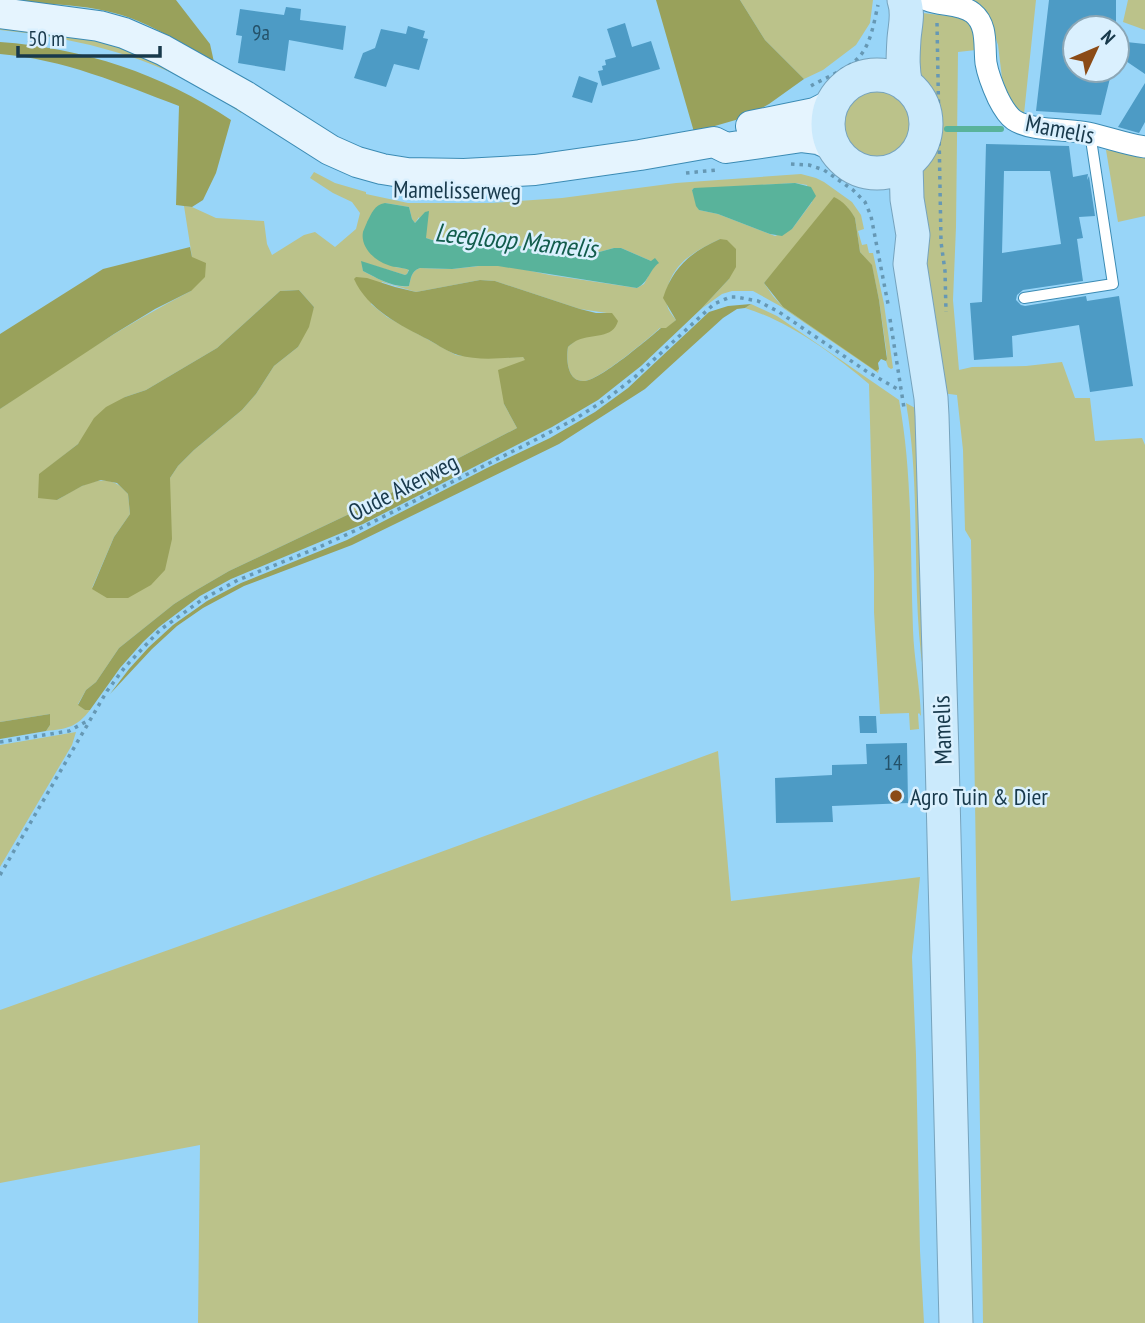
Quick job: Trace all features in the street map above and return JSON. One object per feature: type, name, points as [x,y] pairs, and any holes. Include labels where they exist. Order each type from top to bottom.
[{"type":"main road","points":[[868,76],[883,46],[892,8],[897,0]]},
{"type":"main road","points":[[904,0],[908,11],[903,51],[906,85]]},
{"type":"main road","points":[[868,76],[888,77],[906,85],[915,94],[925,116],[923,139],[918,150],[905,164],[888,172],[869,172],[847,163],[832,145],[828,125],[831,106],[844,88],[868,76]]},
{"type":"main road","name":"Mamelis","points":[[905,164],[906,199],[913,235],[910,264],[932,416],[956,1323]]},
{"type":"main road","name":"Mamelis","points":[[869,172],[885,200],[910,264]]},
{"type":"street","name":"Mamelis","points":[[927,0],[966,9],[978,18],[984,33],[989,76],[1004,108],[1015,121],[1036,128],[1090,133],[1145,147]]},
{"type":"street","name":"Mamelisserweg","points":[[0,13],[99,26],[124,33],[163,50],[245,96],[330,150],[382,169],[437,174],[535,170],[640,156],[718,156],[726,148],[802,137],[818,139],[832,145]]},
{"type":"street","name":"Mamelisserweg","points":[[718,156],[721,134],[815,113],[831,106]]},
{"type":"lane","points":[[1024,298],[1113,284],[1090,133]]},
{"type":"path","points":[[801,91],[859,57],[874,25],[879,0]]},
{"type":"path","points":[[938,37],[940,212]]},
{"type":"path","points":[[684,173],[718,156]]},
{"type":"path","name":"Oude Akerweg","points":[[0,875],[117,677],[160,630],[191,606],[230,584],[361,528],[575,419],[620,388],[707,310],[723,300],[736,297],[758,301],[899,390],[888,303],[870,212],[853,190],[816,167],[785,165]]},
{"type":"path","points":[[0,742],[69,730],[91,718]]},
{"type":"shaded area","points":[[0,0],[176,0],[210,44],[214,62],[157,30],[122,15],[88,8]]},
{"type":"shaded area","points":[[656,0],[740,0],[765,40],[804,79],[746,117],[694,132]]},
{"type":"shaded area","points":[[740,0],[873,0],[870,23],[856,45],[823,70],[804,79],[765,40]]},
{"type":"shaded area","points":[[970,0],[1036,0],[1024,114],[1010,101],[1002,78],[998,45],[988,15]]},
{"type":"shaded area","points":[[1128,0],[1145,0],[1145,30],[1131,25],[1131,14],[1125,14]]},
{"type":"shaded area","points":[[914,12],[966,18],[974,29],[976,50],[958,52],[953,300],[959,370],[1062,362],[1075,398],[1090,398],[1095,441],[1142,438],[1145,445],[1145,1323],[983,1323],[971,540],[965,530],[963,450],[957,395],[942,393],[918,214],[919,164],[927,152],[933,133],[932,112],[911,65]]},
{"type":"shaded area","points":[[0,21],[112,41],[245,107],[241,113],[177,75],[128,56],[78,42],[0,30]]},
{"type":"shaded area","points":[[0,42],[61,50],[121,66],[177,89],[231,120],[216,173],[203,200],[192,207],[176,205],[179,106],[69,67],[0,54]]},
{"type":"shaded area","points":[[878,91],[891,94],[902,101],[909,112],[912,125],[909,138],[902,149],[891,156],[878,159],[865,156],[854,149],[847,138],[844,125],[847,112],[854,101],[865,94]]},
{"type":"shaded area","points":[[1106,150],[1145,155],[1145,216],[1118,222]]},
{"type":"shaded area","points":[[314,172],[366,194],[408,203],[492,203],[562,198],[676,183],[801,174],[816,178],[852,202],[861,215],[864,229],[858,231],[862,245],[867,244],[869,253],[873,253],[893,368],[888,367],[886,361],[872,266],[860,252],[855,218],[847,207],[764,283],[783,307],[876,370],[879,369],[878,373],[780,306],[753,291],[722,294],[701,309],[729,279],[720,239],[685,260],[671,278],[666,298],[668,309],[676,320],[666,329],[660,328],[611,367],[584,381],[571,374],[567,358],[568,347],[607,313],[580,309],[495,281],[480,280],[416,292],[382,282],[371,304],[387,317],[456,355],[481,358],[523,357],[526,360],[504,404],[517,428],[364,507],[229,571],[174,604],[119,648],[78,704],[85,710],[90,710],[76,724],[46,731],[50,725],[50,714],[0,722],[0,409],[94,347],[191,291],[192,257],[184,206],[216,218],[264,221],[267,244],[272,255],[304,235],[315,232],[335,247],[356,229],[360,213],[352,202],[310,178]],"holes":[[[795,183],[807,185],[812,202],[792,229],[775,236],[718,214],[699,210],[692,189]],[[385,203],[409,207],[412,219],[415,223],[419,217],[426,238],[432,240],[542,247],[580,254],[621,248],[651,261],[654,266],[644,284],[637,288],[488,265],[452,269],[420,268],[413,273],[409,286],[403,287],[363,271],[362,262],[405,275],[409,269],[395,267]],[[299,290],[314,307],[298,347],[274,366],[242,410],[178,466],[170,478],[169,492],[92,588],[114,537],[130,514],[128,494],[115,483],[100,481],[85,485],[57,500],[40,474],[78,444],[125,397],[146,390],[217,348],[280,291]]]},
{"type":"shaded area","points":[[795,183],[811,187],[816,196],[792,229],[782,236],[699,210],[692,190],[694,188]]},
{"type":"shaded area","points":[[834,197],[846,206],[855,218],[860,252],[872,265],[887,359],[881,359],[876,371],[783,307],[764,283]]},
{"type":"shaded area","points":[[385,203],[409,207],[415,223],[429,211],[426,238],[432,240],[542,247],[580,254],[621,248],[651,261],[655,258],[659,263],[637,288],[498,266],[420,268],[413,273],[409,286],[397,285],[363,271],[361,261],[405,275],[409,270],[378,260],[364,243],[363,232],[370,216],[376,208]]},
{"type":"shaded area","points":[[720,239],[727,240],[736,249],[736,267],[729,279],[641,366],[598,400],[552,427],[363,524],[231,579],[200,596],[143,642],[120,668],[90,710],[78,705],[86,690],[96,682],[119,648],[193,592],[229,571],[364,507],[517,428],[504,404],[498,370],[525,360],[523,357],[474,358],[451,352],[376,308],[360,290],[354,279],[356,277],[416,292],[480,280],[495,281],[580,309],[612,313],[618,321],[612,331],[578,340],[568,347],[567,358],[571,374],[584,381],[612,367],[661,328],[666,328],[676,320],[663,298],[667,287],[684,262],[700,249]]},
{"type":"shaded area","points":[[190,247],[192,257],[206,263],[205,277],[191,291],[114,334],[0,409],[0,334],[103,269]]},
{"type":"shaded area","points":[[299,290],[314,307],[309,327],[298,347],[274,366],[242,410],[194,450],[170,478],[172,539],[165,570],[151,585],[128,598],[107,598],[92,589],[114,537],[130,514],[128,494],[117,483],[101,480],[82,486],[57,500],[38,498],[39,474],[78,444],[94,418],[106,407],[146,390],[217,348],[280,291]]},
{"type":"shaded area","points":[[751,304],[777,316],[899,400],[909,486],[913,630],[921,716],[918,714],[919,729],[910,730],[909,713],[880,714],[874,612],[869,384],[810,340],[778,321],[745,308]]},
{"type":"shaded area","points":[[751,304],[723,318],[645,389],[559,444],[352,545],[244,586],[203,608],[177,626],[152,649],[110,694],[149,647],[173,625],[207,601],[241,583],[347,540],[550,438],[595,412],[628,388],[709,312],[728,306]]},
{"type":"shaded area","points":[[906,403],[917,409],[924,677],[918,609],[914,471]]},
{"type":"shaded area","points":[[50,714],[50,725],[46,731],[0,739],[0,722]]},
{"type":"shaded area","points":[[76,732],[72,745],[0,867],[0,745]]},
{"type":"shaded area","points":[[718,751],[731,901],[920,877],[912,957],[924,1323],[198,1323],[200,1145],[0,1183],[0,1010]]},
{"type":"building","points":[[1049,0],[1116,0],[1116,14],[1061,14],[1061,84],[1109,84],[1101,115],[1036,111]]},
{"type":"building","points":[[286,7],[301,9],[300,20],[346,26],[343,50],[289,40],[285,71],[238,63],[242,36],[236,35],[240,9],[284,15]]},
{"type":"building","points":[[625,23],[632,47],[651,41],[660,69],[602,86],[598,71],[603,70],[605,60],[616,57],[607,29]]},
{"type":"building","points":[[408,26],[425,31],[423,38],[428,39],[419,70],[394,64],[386,87],[354,78],[363,53],[375,48],[381,29],[406,34]]},
{"type":"building","points":[[1131,42],[1145,44],[1145,74],[1131,64]]},
{"type":"building","points":[[579,76],[598,83],[592,103],[572,97]]},
{"type":"building","points":[[1145,83],[1145,122],[1139,133],[1118,127]]},
{"type":"building","points":[[986,144],[1069,146],[1073,177],[1088,174],[1087,180],[1089,176],[1095,216],[1079,217],[1083,238],[1077,239],[1083,281],[1023,290],[1016,300],[1025,306],[1086,296],[1087,301],[1119,296],[1133,386],[1090,392],[1079,325],[1012,336],[1013,357],[974,360],[970,303],[982,302]],"holes":[[[1004,171],[1050,171],[1061,244],[1002,253]]]},
{"type":"building","points":[[859,716],[876,716],[877,733],[860,733]]},
{"type":"building","points":[[907,743],[908,803],[832,806],[833,822],[776,823],[775,778],[832,775],[832,765],[867,764],[866,744]]},
{"type":"waterway","name":"Leegloop Mamelis","points":[[947,129],[1001,129]]},
{"type":"place","name":"Agro Tuin & Dier","points":[[896,796]]}]
